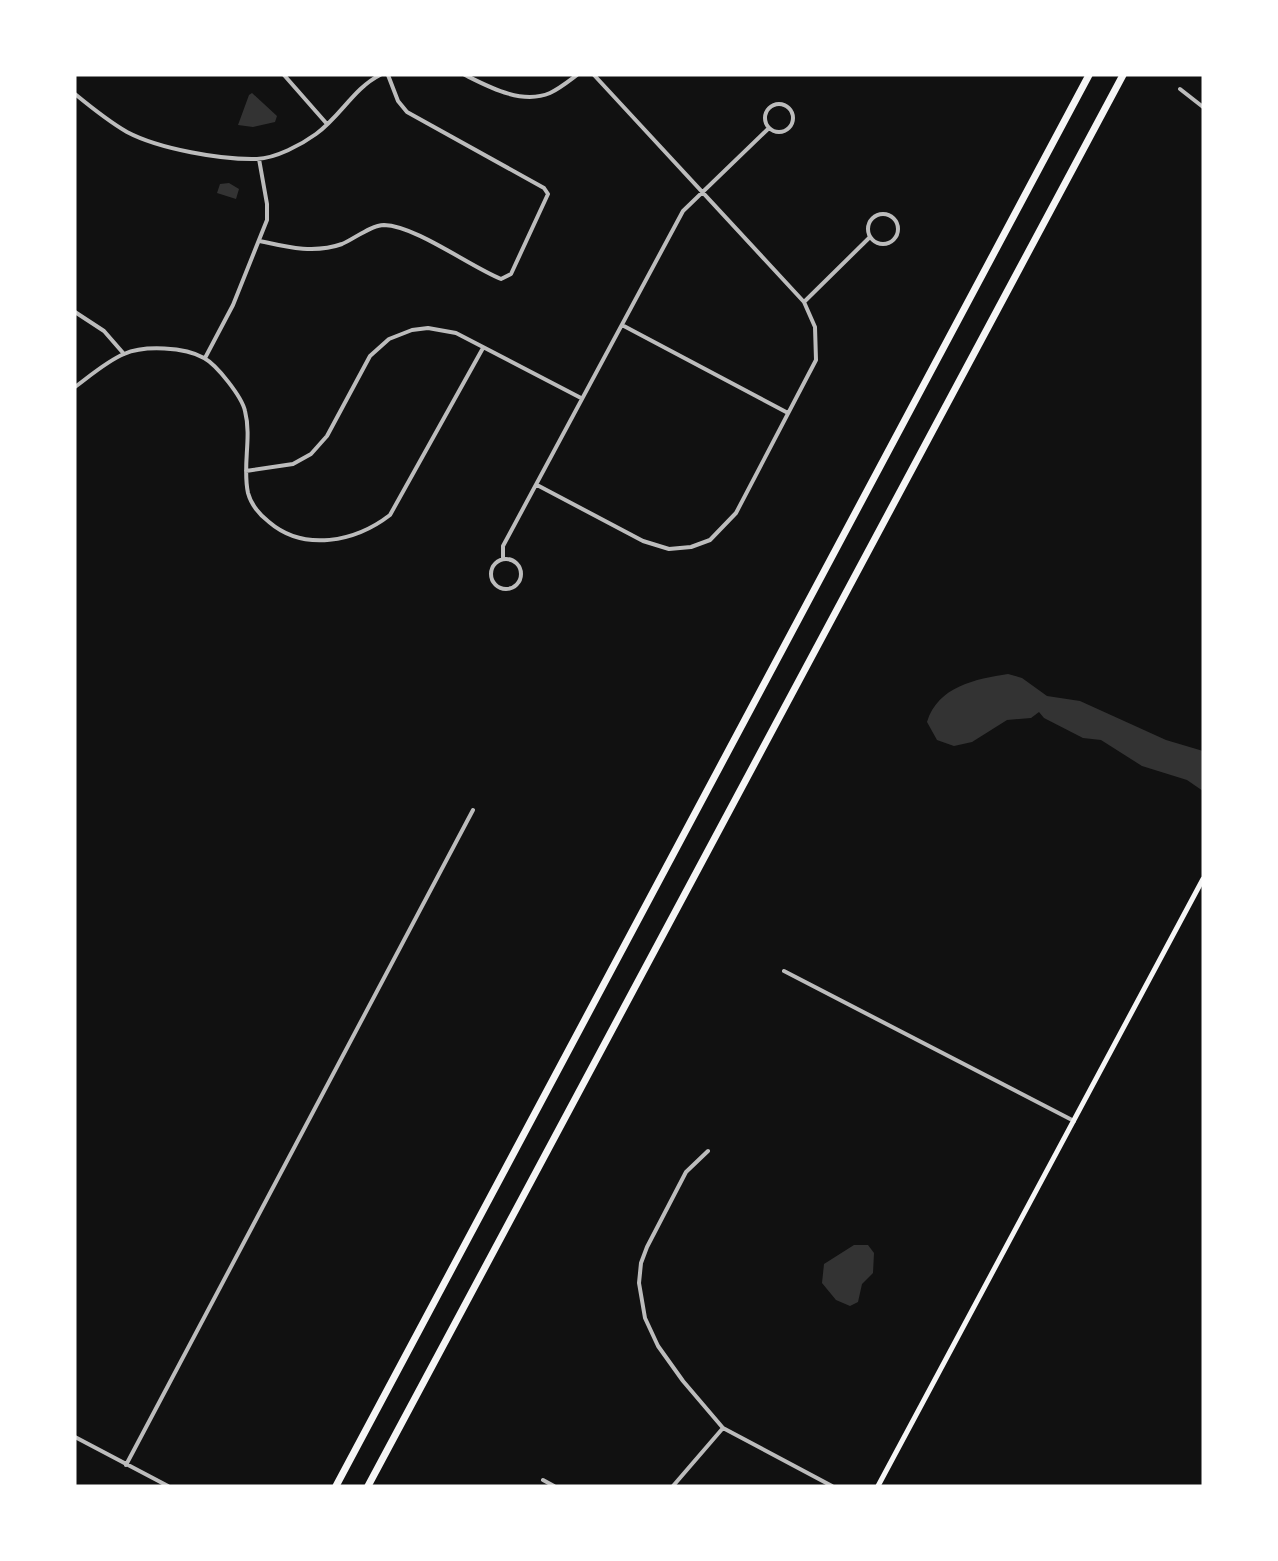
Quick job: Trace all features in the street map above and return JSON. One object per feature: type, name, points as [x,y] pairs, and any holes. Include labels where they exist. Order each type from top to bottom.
[{"type":"highway","points":[[336,1486],[1089,75]]},
{"type":"highway","points":[[368,1486],[1123,75]]},
{"type":"main road","points":[[878,1486],[1203,879]]},
{"type":"street","points":[[284,75],[327,124]]},
{"type":"street","points":[[75,94],[108,120],[138,136],[192,152],[259,159],[287,150],[316,134],[360,90],[380,75]]},
{"type":"street","points":[[260,241],[295,249],[318,250],[341,244],[382,225],[404,229],[501,279],[511,274],[548,194],[544,188],[407,112],[398,101],[388,75]]},
{"type":"street","points":[[465,75],[493,89],[524,97],[549,94],[577,75]]},
{"type":"street","points":[[537,485],[643,541],[669,549],[691,547],[710,540],[736,513],[816,360],[815,327],[804,302],[594,75]]},
{"type":"street","points":[[1180,89],[1203,106]]},
{"type":"street","points":[[782,105],[790,110],[792,119],[789,127],[777,132],[769,128],[765,116],[770,108],[782,105]]},
{"type":"street","points":[[503,559],[503,546],[683,211],[769,128]]},
{"type":"street","points":[[205,358],[232,305],[267,220],[267,204],[259,159]]},
{"type":"street","points":[[804,302],[870,237],[869,223],[876,215],[890,215],[897,223],[898,232],[888,243],[879,243],[870,237]]},
{"type":"street","points":[[75,312],[104,331],[124,354]]},
{"type":"street","points":[[622,325],[788,413]]},
{"type":"street","points":[[246,471],[293,464],[311,454],[327,436],[370,356],[395,336],[412,330],[443,330],[456,333],[581,398]]},
{"type":"street","points":[[75,387],[124,354],[154,347],[205,358],[234,389],[244,405],[248,434],[246,471],[249,494],[255,506],[264,519],[287,536],[323,541],[366,530],[379,523],[394,509],[483,348]]},
{"type":"street","points":[[503,559],[516,563],[521,572],[516,585],[507,589],[497,586],[492,578],[492,568],[503,559]]},
{"type":"street","points":[[126,1465],[473,810]]},
{"type":"street","points":[[784,971],[1074,1121]]},
{"type":"street","points":[[708,1151],[686,1172],[640,1263],[639,1283],[645,1318],[658,1346],[683,1381],[723,1428],[832,1486]]},
{"type":"street","points":[[673,1486],[723,1428]]},
{"type":"street","points":[[75,1437],[168,1486]]},
{"type":"street","points":[[543,1480],[554,1486]]},
{"type":"shaded area","points":[[252,93],[277,116],[275,122],[253,127],[238,125],[249,95]]},
{"type":"shaded area","points":[[229,183],[239,189],[236,199],[217,193],[220,184]]},
{"type":"shaded area","points":[[1008,674],[1022,678],[1047,696],[1080,701],[1166,740],[1203,751],[1203,791],[1187,780],[1142,766],[1101,740],[1083,738],[1044,718],[1039,712],[1031,718],[1007,720],[972,742],[954,746],[937,740],[927,722],[932,710],[940,700],[960,686]]},
{"type":"shaded area","points":[[854,1245],[868,1245],[874,1253],[873,1273],[862,1284],[858,1302],[850,1306],[836,1300],[822,1283],[824,1264]]}]
